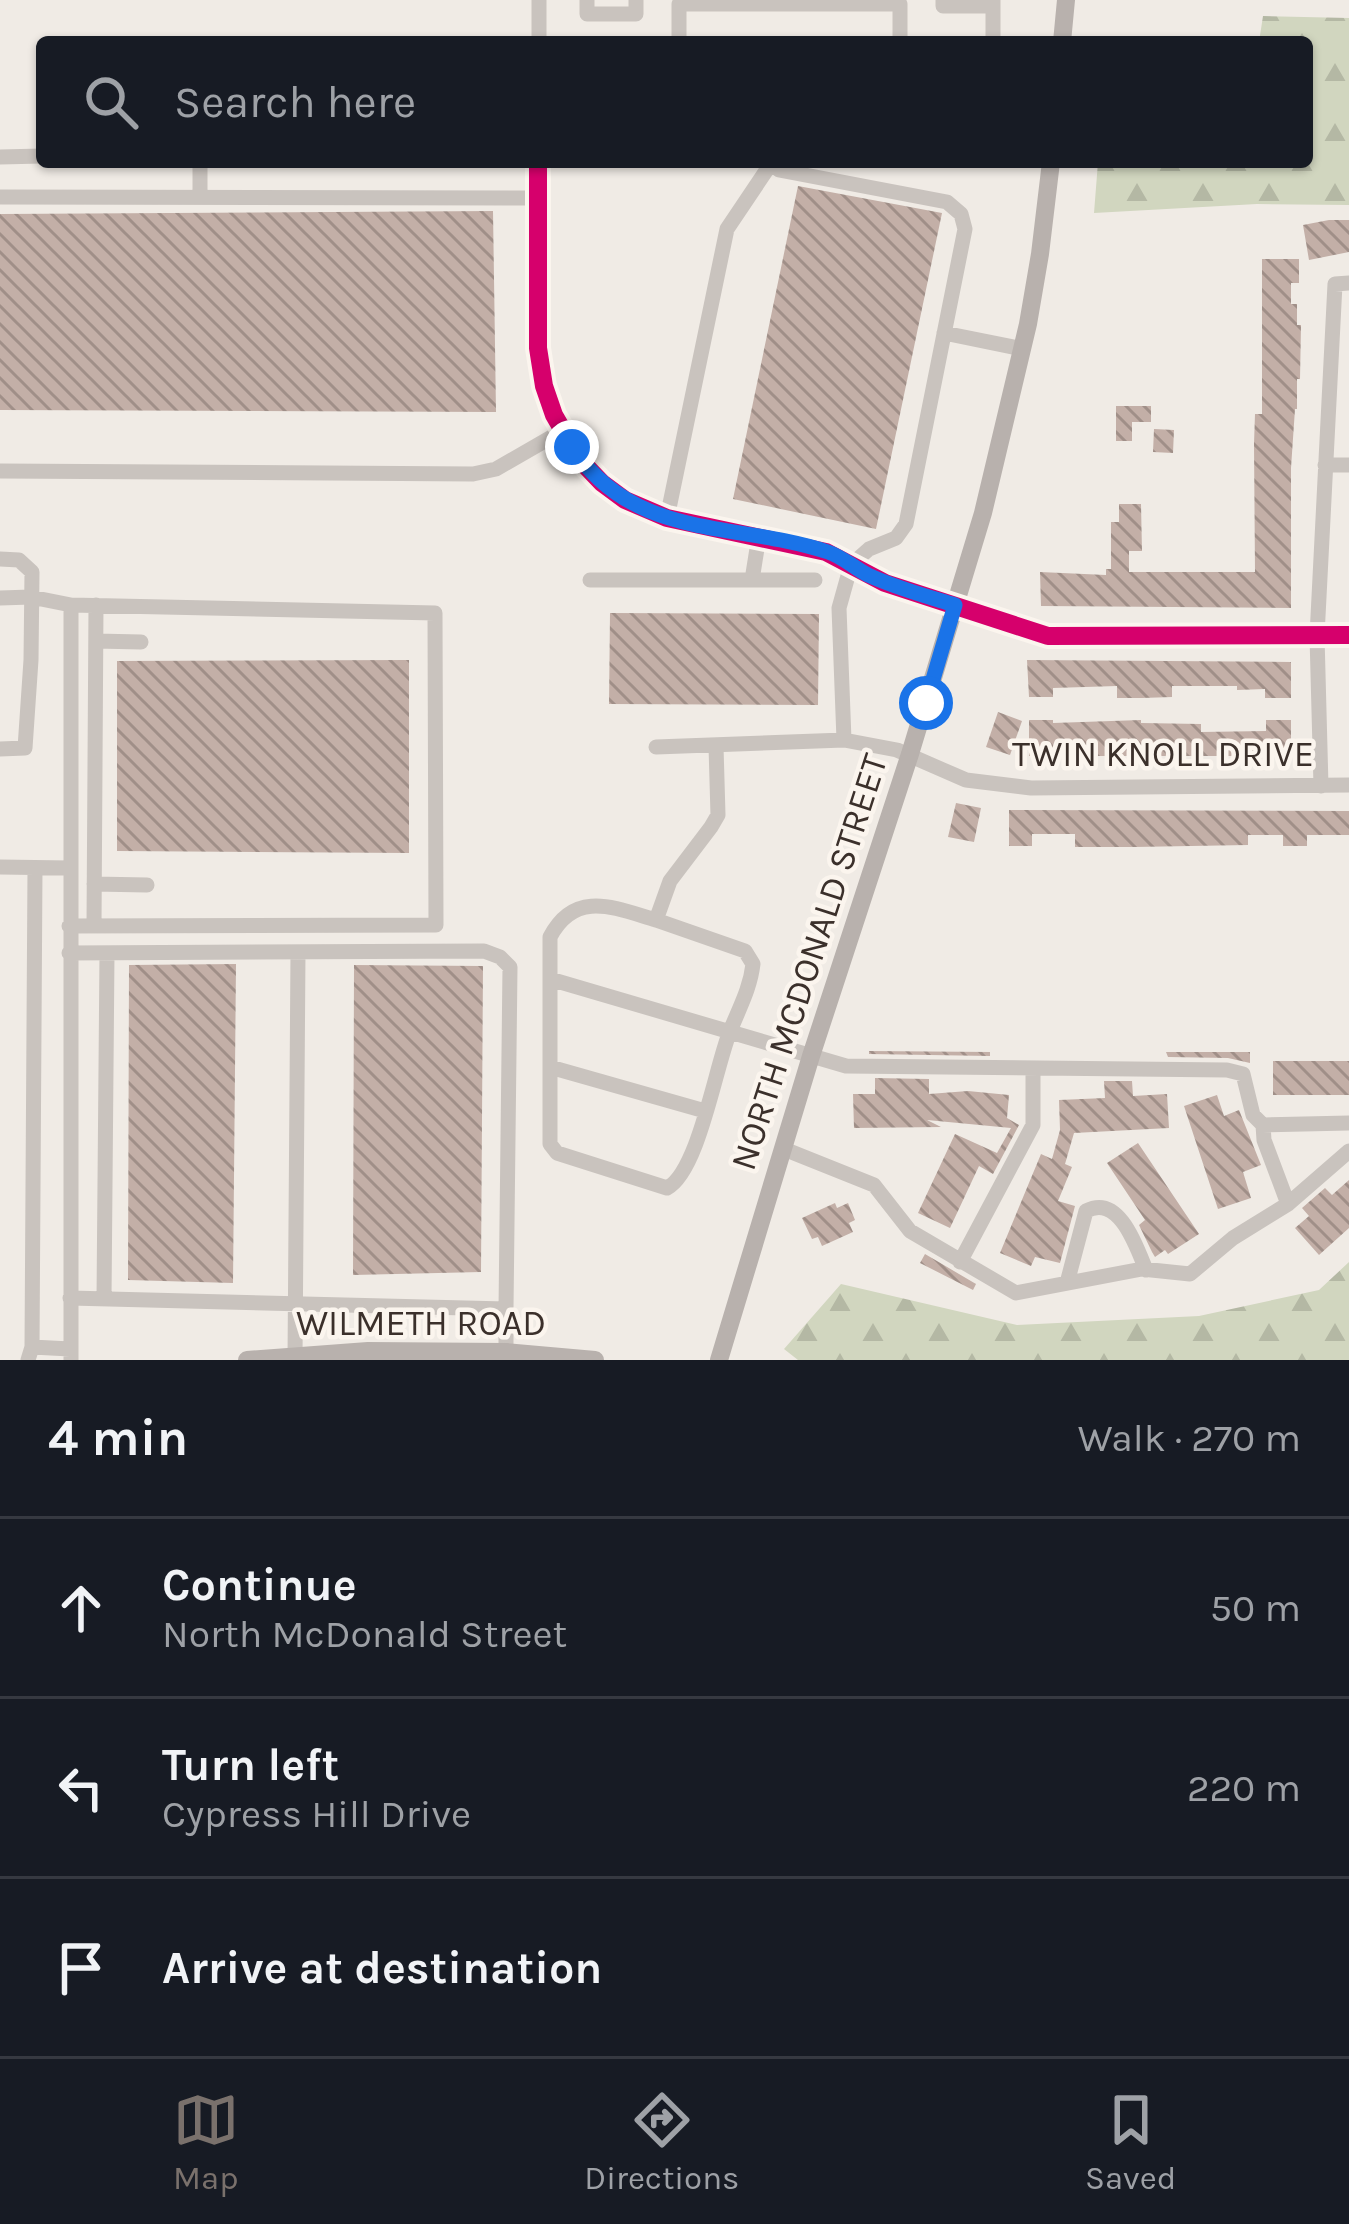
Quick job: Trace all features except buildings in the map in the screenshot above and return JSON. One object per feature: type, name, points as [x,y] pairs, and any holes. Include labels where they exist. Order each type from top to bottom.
[{"type":"main road","points":[[1063,36],[1066,0]]},
{"type":"main road","name":"NORTH MCDONALD STREET","points":[[718,1360],[983,513],[1023,349],[1050,168]]},
{"type":"main road","name":"WILMETH ROAD","points":[[247,1360],[368,1351],[506,1352],[595,1360]]},
{"type":"street","points":[[539,0],[539,36]]},
{"type":"street","points":[[587,0],[587,14],[636,14],[636,0]]},
{"type":"street","points":[[943,0],[943,6],[993,3],[993,36]]},
{"type":"street","points":[[679,36],[679,4],[900,4],[900,36]]},
{"type":"street","points":[[0,157],[36,156]]},
{"type":"street","points":[[200,168],[200,197]]},
{"type":"street","points":[[538,168],[538,360],[548,403],[580,460],[602,483],[641,509],[826,552],[885,583],[1048,636],[1349,635]]},
{"type":"street","points":[[667,518],[727,229],[767,168]]},
{"type":"street","points":[[776,168],[947,202],[961,214],[964,230],[907,524],[896,538],[869,549],[851,565],[839,608],[844,740]]},
{"type":"street","points":[[0,197],[538,198]]},
{"type":"street","points":[[1321,786],[1317,636],[1325,465],[1342,284]]},
{"type":"street","points":[[944,333],[1023,349]]},
{"type":"street","points":[[0,471],[472,475],[496,470],[562,431]]},
{"type":"street","points":[[1325,465],[1349,465]]},
{"type":"street","points":[[752,580],[759,536]]},
{"type":"street","points":[[0,559],[19,560],[32,572],[25,748],[0,749]]},
{"type":"street","points":[[590,580],[815,580]]},
{"type":"street","points":[[0,598],[32,597],[71,605],[435,613],[437,951]]},
{"type":"street","points":[[35,868],[30,1354],[71,1354],[71,605]]},
{"type":"street","points":[[94,926],[96,605]]},
{"type":"street","points":[[96,641],[141,642]]},
{"type":"street","name":"TWIN KNOLL DRIVE","points":[[656,747],[844,740],[910,754],[966,780],[1031,788],[1349,784]]},
{"type":"street","points":[[656,920],[670,880],[718,815],[716,746]]},
{"type":"street","points":[[0,867],[69,868]]},
{"type":"street","points":[[94,884],[147,885]]},
{"type":"street","points":[[580,906],[607,906],[656,920],[745,951],[753,964],[693,1150],[678,1183],[667,1188],[556,1153],[550,1144],[550,937],[580,906]]},
{"type":"street","points":[[69,926],[436,925]]},
{"type":"street","points":[[69,953],[484,951],[500,958],[510,968],[506,1352]]},
{"type":"street","points":[[295,1357],[298,952]]},
{"type":"street","points":[[104,1299],[107,953]]},
{"type":"street","points":[[550,979],[846,1066],[1227,1070],[1243,1074],[1253,1115],[1263,1126],[1288,1204]]},
{"type":"street","points":[[550,1067],[705,1112]]},
{"type":"street","points":[[960,1262],[1033,1125],[1033,1069]]},
{"type":"street","points":[[1263,1126],[1349,1123]]},
{"type":"street","points":[[784,1149],[874,1185],[910,1231],[1016,1293],[1146,1270],[1190,1274],[1233,1238],[1288,1204],[1349,1151]]},
{"type":"street","points":[[1067,1283],[1086,1211],[1101,1205],[1114,1212],[1146,1270]]},
{"type":"street","points":[[70,1298],[506,1309]]},
{"type":"green space","points":[[1263,16],[1349,18],[1349,205],[1257,204],[1094,213],[1098,168],[1313,168],[1313,36],[1260,36]]},
{"type":"green space","points":[[1349,1262],[1349,1360],[798,1360],[784,1349],[841,1284],[1017,1325],[1199,1316],[1319,1290]]},
{"type":"cycle path","points":[[538,168],[538,348],[544,386],[554,415],[580,460],[625,500],[667,518],[826,552],[885,583],[1048,636],[1349,635]]},
{"type":"route","points":[[572,447],[602,483],[641,509],[836,555],[885,583],[955,605],[926,703]]}]
